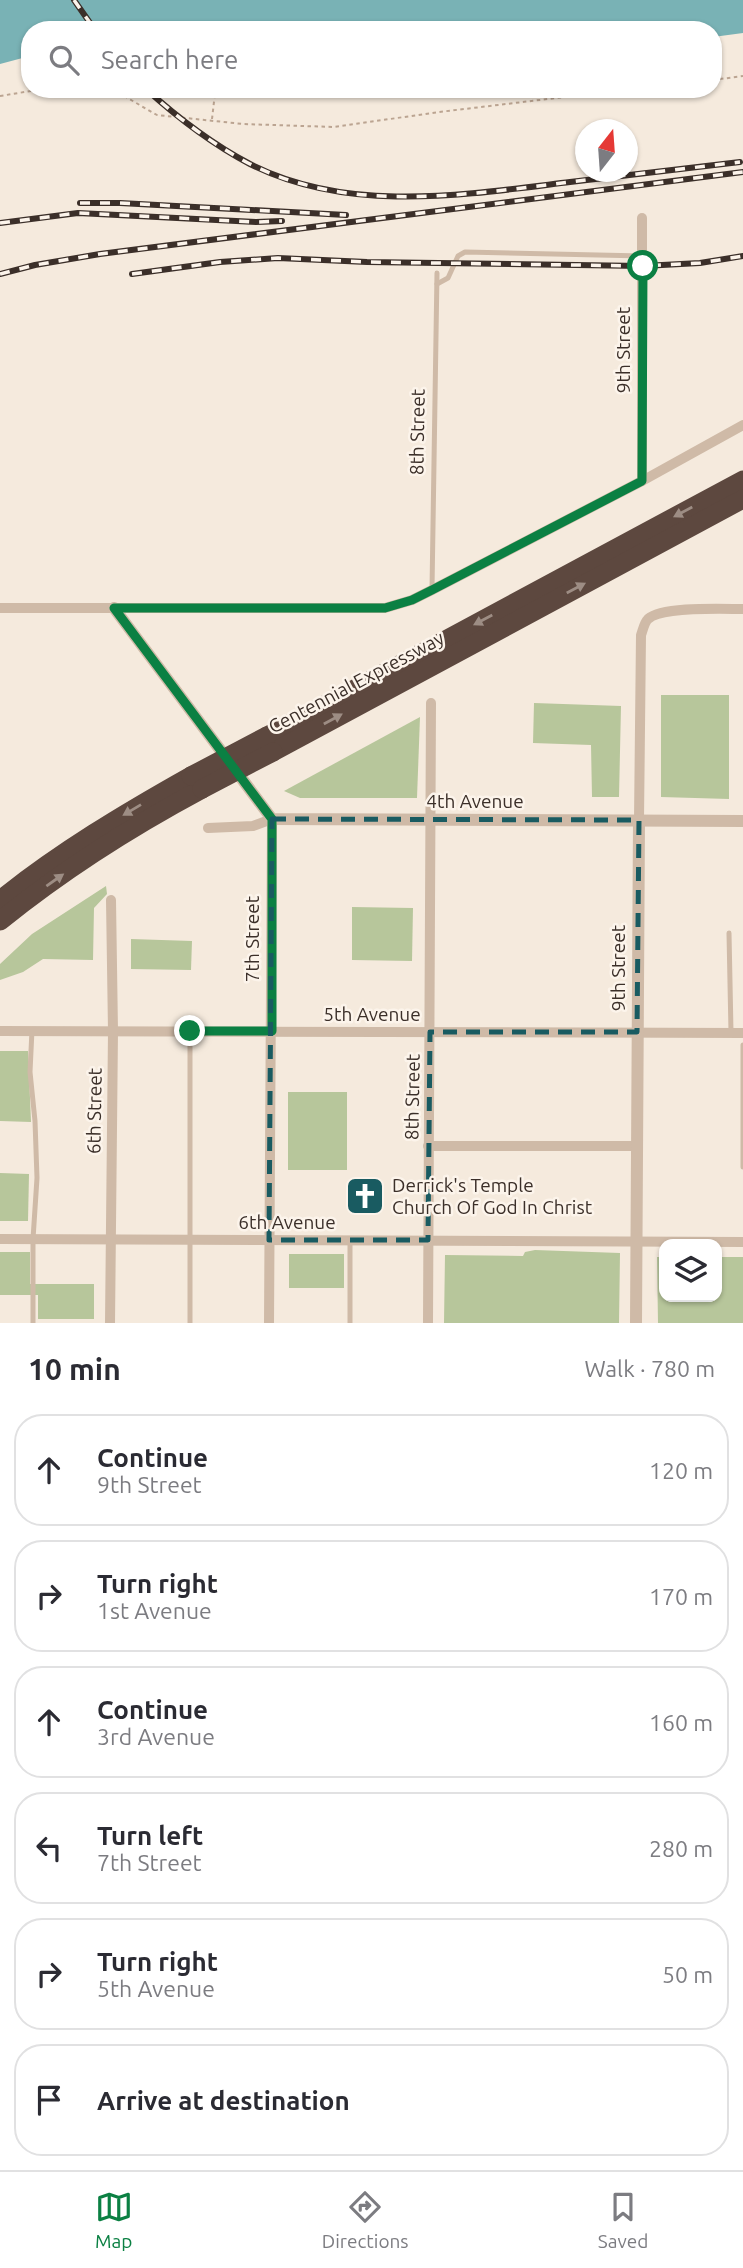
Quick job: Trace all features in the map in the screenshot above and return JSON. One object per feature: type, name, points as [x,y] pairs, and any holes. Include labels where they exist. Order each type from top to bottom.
[{"type":"highway","name":"Centennial Expressway","points":[[270,744],[743,480]]},
{"type":"highway","name":"Centennial Expressway","points":[[0,900],[127,812],[197,783],[743,499]]},
{"type":"highway","name":"Centennial Expressway","points":[[0,921],[53,881],[197,783]]},
{"type":"highway","points":[[0,894],[40,870]]},
{"type":"street","name":"9th Street","points":[[642,218],[642,481]]},
{"type":"street","points":[[0,608],[385,608],[412,600],[432,590],[642,481],[743,425]]},
{"type":"street","points":[[114,608],[272,819]]},
{"type":"street","name":"9th Street","points":[[636,1323],[641,635],[644,626],[652,617],[694,609],[743,609]]},
{"type":"street","name":"8th Street","points":[[428,1323],[431,703]]},
{"type":"street","name":"4th Avenue","points":[[208,828],[254,826],[272,819],[743,821]]},
{"type":"street","name":"7th Street","points":[[269,1323],[272,819]]},
{"type":"street","name":"6th Street","points":[[110,1323],[113,1031],[111,900]]},
{"type":"street","name":"5th Avenue","points":[[0,1031],[743,1033]]},
{"type":"street","points":[[428,1146],[637,1146]]},
{"type":"street","name":"6th Avenue","points":[[0,1239],[743,1242]]},
{"type":"lane","points":[[437,284],[448,278],[457,256],[465,252],[643,256]]},
{"type":"lane","name":"8th Street","points":[[432,590],[437,273]]},
{"type":"lane","points":[[729,933],[731,1032]]},
{"type":"lane","points":[[32,1030],[30,1072],[37,1178],[33,1239],[33,1323]]},
{"type":"lane","points":[[190,1031],[190,1323]]},
{"type":"lane","points":[[743,1045],[743,1167]]},
{"type":"lane","points":[[350,1240],[350,1323]]},
{"type":"path","points":[[722,79],[743,76]]},
{"type":"path","points":[[0,96],[21,93]]},
{"type":"path","points":[[128,98],[157,115],[243,124],[334,127],[556,98]]},
{"type":"path","points":[[212,120],[214,98]]},
{"type":"highlighted area","points":[[272,819],[639,820],[637,1032],[430,1032],[428,1240],[269,1240]]},
{"type":"green space","points":[[661,695],[729,695],[729,799],[661,797]]},
{"type":"green space","points":[[534,703],[621,706],[619,797],[592,797],[591,745],[533,743]]},
{"type":"green space","points":[[420,717],[417,798],[300,798],[284,791]]},
{"type":"green space","points":[[106,886],[107,894],[94,908],[93,960],[43,959],[23,972],[0,980],[0,964],[32,934]]},
{"type":"green space","points":[[352,907],[413,908],[412,961],[352,960]]},
{"type":"green space","points":[[131,939],[192,941],[191,970],[131,969]]},
{"type":"green space","points":[[0,1051],[28,1051],[31,1122],[0,1121]]},
{"type":"green space","points":[[288,1092],[347,1092],[347,1170],[288,1170]]},
{"type":"green space","points":[[0,1173],[29,1174],[28,1221],[0,1221]]},
{"type":"green space","points":[[535,1250],[620,1253],[619,1323],[444,1323],[445,1255],[523,1256],[525,1252]]},
{"type":"green space","points":[[0,1252],[30,1252],[30,1284],[94,1284],[94,1319],[38,1319],[38,1295],[0,1295]]},
{"type":"green space","points":[[289,1254],[344,1254],[344,1288],[289,1288]]},
{"type":"green space","points":[[657,1257],[659,1302],[722,1302],[722,1257],[743,1257],[743,1323],[658,1323]]},
{"type":"water","points":[[0,0],[743,0],[743,33],[722,36],[722,21],[21,21],[21,58],[0,64]]},
{"type":"railway","points":[[74,0],[89,21]]},
{"type":"railway","points":[[156,98],[196,130],[250,164],[288,180],[327,190],[367,195],[407,197],[489,192],[740,162]]},
{"type":"railway","points":[[0,274],[100,254],[743,172]]},
{"type":"railway","points":[[80,203],[346,215]]},
{"type":"railway","points":[[0,223],[78,213],[282,221]]},
{"type":"railway","points":[[132,274],[220,262],[278,258],[643,266],[700,263],[743,256]]},
{"type":"place","name":"Derrick's Temple Church Of God In Christ","points":[[365,1196]]},
{"type":"route","points":[[190,1031],[272,1031],[272,819],[114,608],[396,606],[642,481],[643,266]]}]
